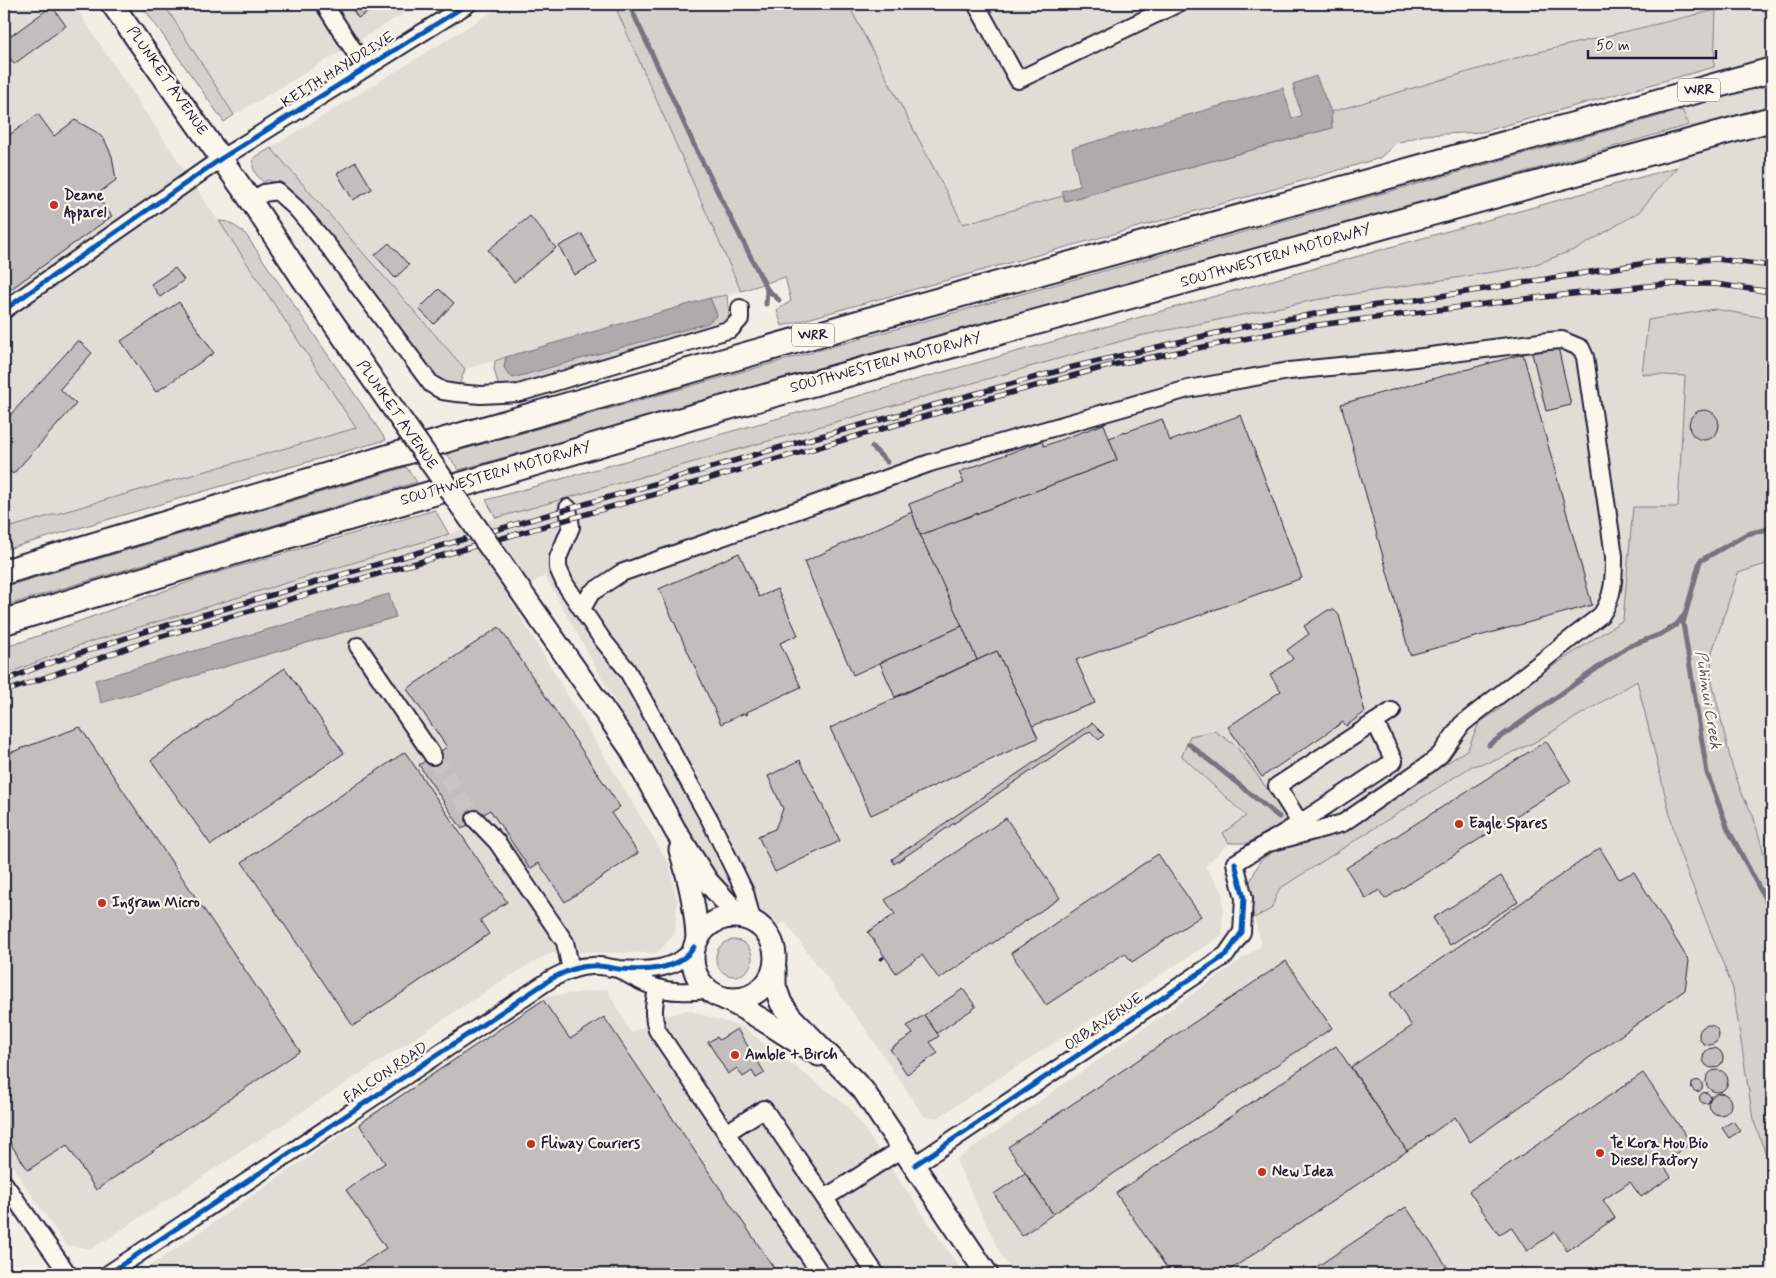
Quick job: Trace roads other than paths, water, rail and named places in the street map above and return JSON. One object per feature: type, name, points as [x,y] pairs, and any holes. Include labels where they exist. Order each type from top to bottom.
[{"type":"highway","name":"WRR","points":[[4,572],[461,435],[904,310],[1772,70]]},
{"type":"highway","name":"SOUTHWESTERN MOTORWAY","points":[[4,622],[692,417],[1772,119]]},
{"type":"highway","points":[[4,630],[69,602]]},
{"type":"main road","name":"PLUNKET AVENUE","points":[[112,4],[252,200],[302,278],[630,748],[674,830],[707,881],[746,919]]},
{"type":"main road","name":"PLUNKET AVENUE","points":[[674,830],[693,897],[696,918],[696,943]]},
{"type":"main road","points":[[839,1067],[790,1039],[749,1010],[716,994],[700,981],[694,970],[693,959],[696,943],[705,929],[727,917],[746,919],[764,928],[772,940],[776,953],[775,986],[781,1002],[791,1017],[863,1090],[987,1274]]},
{"type":"main road","points":[[716,994],[738,1000],[751,996],[770,980],[775,968]]},
{"type":"street","points":[[324,4],[365,68]]},
{"type":"street","name":"KEITH HAY DRIVE","points":[[4,310],[222,158],[468,4]]},
{"type":"street","points":[[976,4],[1018,80],[1177,4]]},
{"type":"street","points":[[252,200],[264,193],[277,191],[296,208],[328,247],[431,384],[443,391],[481,395],[519,393],[731,329],[740,319],[740,308]]},
{"type":"street","points":[[582,609],[591,593],[621,573],[930,463],[1188,389],[1289,371],[1391,361],[1548,341],[1562,340],[1581,348],[1585,357],[1614,556],[1614,577],[1611,597],[1607,607],[1601,615],[1462,724],[1440,754],[1429,764],[1367,807],[1337,826],[1265,844]]},
{"type":"street","points":[[568,508],[571,528],[558,558],[558,568],[565,584],[602,639],[627,670],[705,812],[745,892],[746,919]]},
{"type":"street","points":[[358,646],[433,756]]},
{"type":"street","points":[[1300,823],[1278,786],[1392,711]]},
{"type":"street","points":[[1265,844],[1394,761],[1375,722]]},
{"type":"street","points":[[476,819],[497,842],[565,942],[571,970]]},
{"type":"street","name":"ORB AVENUE","points":[[826,1198],[909,1156],[1226,955],[1242,932],[1244,898],[1235,863],[1265,844]]},
{"type":"street","name":"FALCON ROAD","points":[[108,1274],[537,987],[571,970],[595,965],[618,969],[662,968],[681,961],[689,955],[696,943]]},
{"type":"street","name":"FALCON ROAD","points":[[618,969],[636,980],[657,989],[716,994]]},
{"type":"street","points":[[657,989],[653,1008],[657,1030],[821,1274]]},
{"type":"street","points":[[726,1133],[764,1109],[876,1274]]},
{"type":"street","points":[[4,1183],[68,1274]]},
{"type":"waterway","points":[[629,4],[695,147],[767,289]]},
{"type":"waterway","points":[[766,304],[767,289],[779,300]]},
{"type":"waterway","points":[[872,447],[887,462]]},
{"type":"waterway","name":"Puhinui Creek","points":[[1772,528],[1747,534],[1700,561],[1683,623],[1707,773],[1728,829],[1772,912]]},
{"type":"waterway","points":[[1489,745],[1627,647],[1661,634],[1676,625],[1685,614]]},
{"type":"waterway","points":[[1189,744],[1279,817]]},
{"type":"tunnel","points":[[433,756],[475,819]]},
{"type":"railway","points":[[4,681],[38,667],[144,632],[792,444],[1073,367],[1242,327],[1332,311],[1416,300],[1653,262],[1717,259],[1772,266]]},
{"type":"railway","points":[[4,692],[159,637],[951,409],[1112,365],[1310,326],[1525,299],[1667,284],[1715,284],[1772,292]]},
{"type":"place","name":"Deane Apparel","points":[[54,205]]},
{"type":"place","name":"Eagle Spares","points":[[1459,824]]},
{"type":"place","name":"Ingram Micro","points":[[102,903]]},
{"type":"place","name":"Amble + Birch","points":[[735,1055]]},
{"type":"place","name":"Fliway Couriers","points":[[531,1144]]},
{"type":"place","name":"Te Kora Hou Bio Diesel Factory","points":[[1600,1153]]},
{"type":"place","name":"New Idea","points":[[1262,1172]]}]
